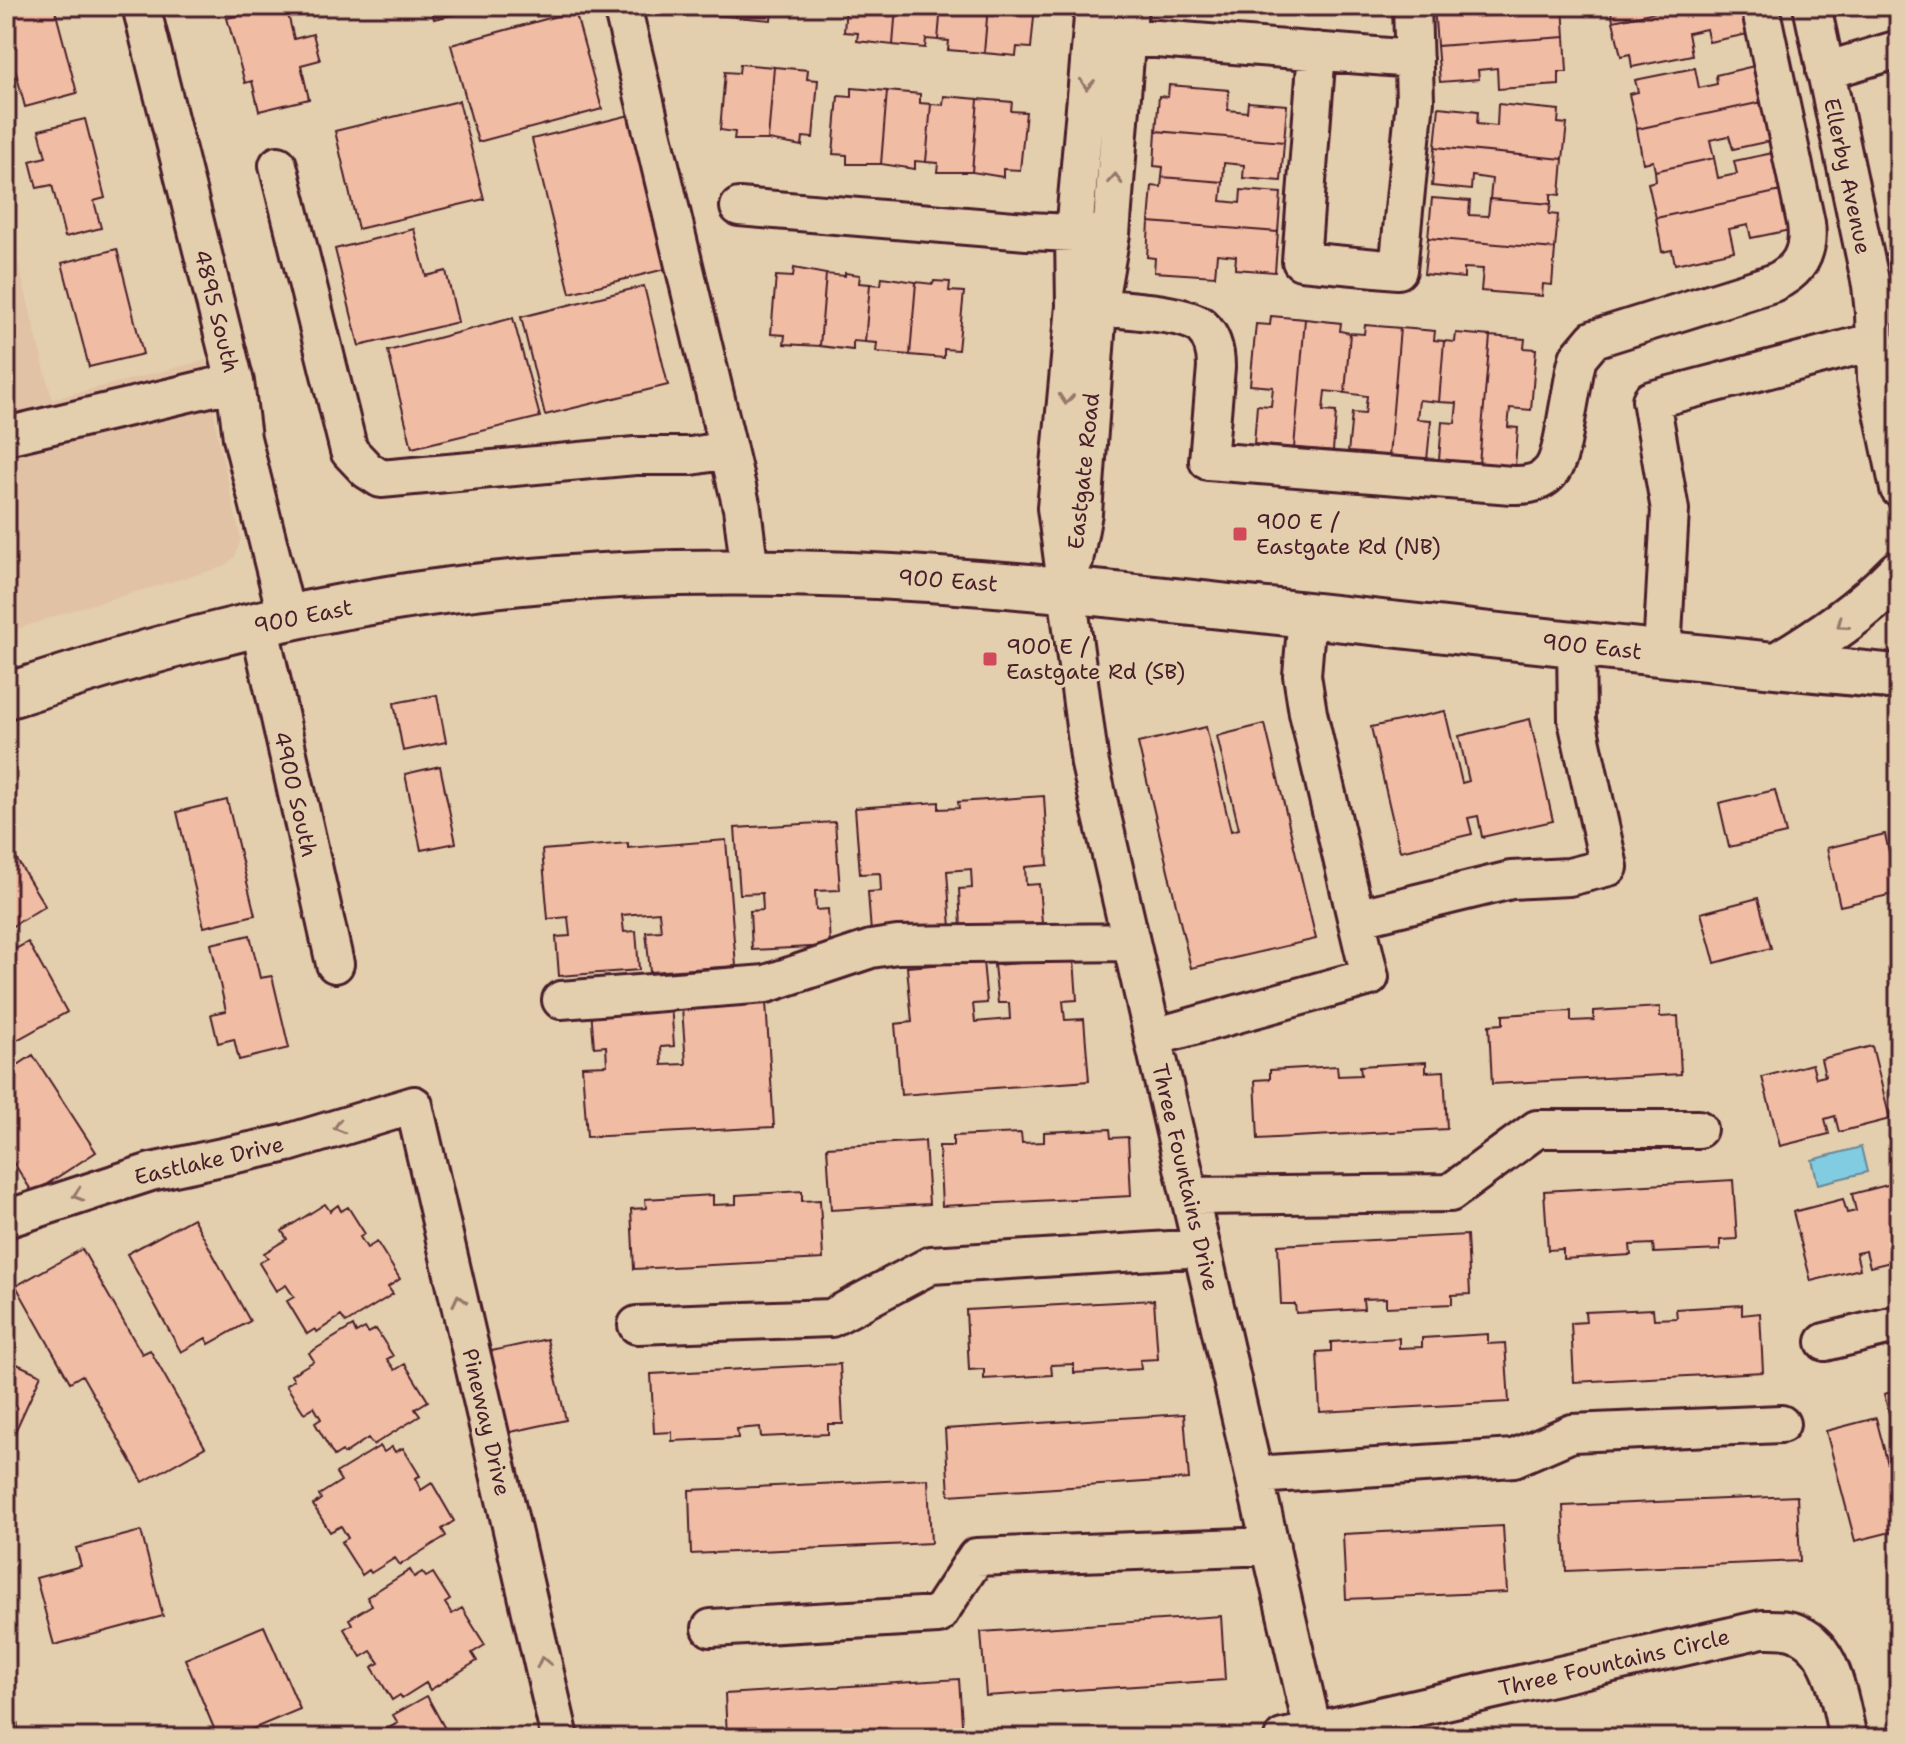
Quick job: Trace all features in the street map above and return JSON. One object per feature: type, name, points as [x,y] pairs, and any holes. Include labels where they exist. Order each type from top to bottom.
[{"type":"main road","name":"900 East","points":[[6,696],[185,643],[273,621],[414,595],[520,582],[635,574],[750,572],[846,573],[1069,590],[1899,677]]},
{"type":"main road","points":[[1777,665],[1845,622],[1870,603],[1899,573]]},
{"type":"street","name":"4895 South","points":[[141,6],[235,382],[273,621]]},
{"type":"street","points":[[1317,51],[1301,261],[1398,270],[1415,100],[1412,6]]},
{"type":"street","points":[[1086,307],[1189,320],[1207,334],[1216,355],[1208,461],[1520,486],[1541,480],[1557,464],[1578,358],[1594,339],[1773,283],[1789,275],[1802,261],[1807,243],[1806,223],[1760,6]]},
{"type":"street","name":"Ellerby Avenue","points":[[1812,6],[1871,285],[1876,378],[1891,412],[1899,489]]},
{"type":"street","points":[[623,10],[742,508],[750,572]]},
{"type":"street","points":[[1110,20],[1317,51],[1414,59]]},
{"type":"street","name":"Eastgate Road","points":[[1086,307],[1074,233],[1110,20]]},
{"type":"street","name":"Eastgate Road","points":[[1069,590],[1056,508],[1086,307],[1111,234],[1110,20]]},
{"type":"street","points":[[1825,71],[1899,49]]},
{"type":"street","points":[[278,165],[349,451],[367,470],[381,479],[635,456],[691,456],[728,450]]},
{"type":"street","points":[[739,207],[1027,231],[1111,234]]},
{"type":"street","points":[[1662,652],[1670,510],[1651,400],[1876,341]]},
{"type":"street","points":[[6,436],[235,382]]},
{"type":"street","name":"Three Fountains Drive","points":[[1069,590],[1090,764],[1271,1546],[1298,1735]]},
{"type":"street","points":[[1154,1037],[1370,977],[1308,713],[1302,675],[1307,615]]},
{"type":"street","name":"4900 South","points":[[273,621],[335,964]]},
{"type":"street","points":[[1356,918],[1511,880],[1569,877],[1609,867],[1577,720],[1576,644]]},
{"type":"street","points":[[561,1000],[766,984],[871,949],[897,945],[1131,942]]},
{"type":"street","name":"Eastlake Drive","points":[[6,1219],[151,1172],[288,1143],[414,1105]]},
{"type":"street","name":"Pineway Drive","points":[[414,1105],[560,1738]]},
{"type":"street","points":[[1190,1196],[1450,1193],[1537,1129],[1698,1129]]},
{"type":"street","points":[[637,1325],[831,1318],[931,1265],[1202,1248]]},
{"type":"street","points":[[1825,1342],[1899,1324]]},
{"type":"street","points":[[1255,1475],[1514,1458],[1572,1433],[1781,1424]]},
{"type":"street","points":[[711,1628],[938,1615],[976,1557],[1271,1546]]},
{"type":"street","name":"Three Fountains Circle","points":[[1298,1735],[1762,1629],[1781,1629],[1800,1634],[1815,1645],[1828,1666],[1848,1738]]},
{"type":"shaded area","points":[[6,214],[52,399],[206,360],[218,438],[241,539],[235,557],[223,567],[76,609],[6,633]]},
{"type":"water","points":[[1861,1147],[1867,1172],[1818,1184],[1812,1160]]},
{"type":"building","points":[[6,6],[54,6],[77,93],[25,107],[6,34]]},
{"type":"building","points":[[286,6],[294,39],[313,34],[320,60],[301,65],[309,99],[259,111],[252,81],[245,83],[227,18]]},
{"type":"building","points":[[431,6],[490,6],[434,19]]},
{"type":"building","points":[[704,6],[737,6],[736,17],[703,14]]},
{"type":"building","points":[[737,6],[787,6],[786,13],[772,11],[771,20],[736,17]]},
{"type":"building","points":[[846,6],[896,6],[893,45],[857,41],[858,33],[844,32]]},
{"type":"building","points":[[896,6],[941,6],[938,40],[926,39],[925,48],[893,45]]},
{"type":"building","points":[[941,6],[988,6],[984,53],[948,50],[949,41],[938,40]]},
{"type":"building","points":[[988,6],[1035,6],[1031,48],[1017,47],[1016,56],[984,53]]},
{"type":"building","points":[[1434,6],[1473,6],[1473,16],[1493,15],[1493,6],[1563,6],[1565,37],[1437,46]]},
{"type":"building","points":[[1610,6],[1684,6],[1613,21]]},
{"type":"building","points":[[1684,6],[1742,6],[1748,34],[1709,42],[1706,29],[1688,33],[1692,55],[1632,67],[1630,54],[1621,56],[1613,21]]},
{"type":"building","points":[[575,11],[602,109],[478,142],[451,45]]},
{"type":"building","points":[[1565,37],[1567,72],[1559,72],[1559,85],[1498,89],[1497,68],[1478,70],[1479,79],[1440,82],[1437,46]]},
{"type":"building","points":[[740,64],[774,67],[768,140],[734,140],[735,132],[720,130],[725,72],[739,73]]},
{"type":"building","points":[[1754,66],[1762,102],[1637,129],[1629,94],[1638,92],[1635,80],[1695,68],[1699,88],[1717,84],[1716,75]]},
{"type":"building","points":[[774,67],[808,70],[807,79],[818,80],[813,138],[803,137],[802,146],[768,140]]},
{"type":"building","points":[[1169,85],[1229,90],[1228,110],[1247,112],[1248,102],[1287,105],[1284,142],[1156,131],[1159,96],[1168,97]]},
{"type":"building","points":[[852,88],[887,91],[881,164],[847,164],[847,155],[833,154],[838,96],[852,97]]},
{"type":"building","points":[[887,91],[920,94],[920,103],[931,104],[926,162],[915,161],[915,169],[881,164]]},
{"type":"building","points":[[944,96],[978,99],[972,172],[937,172],[938,163],[926,162],[931,104],[943,105]]},
{"type":"building","points":[[978,99],[1012,102],[1011,111],[1026,112],[1020,170],[1003,169],[1003,177],[972,172]]},
{"type":"building","points":[[459,101],[484,199],[358,229],[335,131]]},
{"type":"building","points":[[1762,102],[1770,141],[1733,149],[1729,136],[1710,140],[1714,158],[1655,171],[1653,161],[1643,163],[1637,129]]},
{"type":"building","points":[[1498,104],[1559,110],[1558,123],[1567,124],[1563,159],[1435,147],[1439,107],[1478,111],[1477,124],[1497,126]]},
{"type":"building","points":[[630,115],[669,268],[570,293],[532,139]]},
{"type":"building","points":[[85,119],[105,198],[94,201],[101,228],[65,237],[52,185],[37,188],[30,161],[46,157],[39,130]]},
{"type":"building","points":[[1156,131],[1284,142],[1281,181],[1243,178],[1244,165],[1224,163],[1223,182],[1162,177],[1163,167],[1154,166]]},
{"type":"building","points":[[1435,147],[1563,159],[1560,195],[1551,194],[1551,204],[1490,199],[1492,179],[1472,176],[1471,190],[1432,186]]},
{"type":"building","points":[[1773,153],[1781,191],[1656,218],[1648,183],[1656,181],[1655,171],[1714,158],[1718,178],[1737,174],[1734,161]]},
{"type":"building","points":[[1162,177],[1223,182],[1221,201],[1240,203],[1241,190],[1281,193],[1278,232],[1149,222],[1152,186],[1161,187]]},
{"type":"building","points":[[1781,191],[1790,230],[1751,238],[1748,225],[1729,229],[1734,251],[1675,264],[1672,250],[1662,252],[1656,218]]},
{"type":"building","points":[[1432,198],[1470,201],[1469,215],[1488,216],[1490,199],[1551,204],[1549,214],[1558,215],[1555,249],[1428,238]]},
{"type":"building","points":[[1149,222],[1278,232],[1275,272],[1235,269],[1236,256],[1217,254],[1215,276],[1154,272],[1155,258],[1147,257]]},
{"type":"building","points":[[414,229],[426,276],[446,271],[458,322],[359,346],[335,249]]},
{"type":"building","points":[[1428,238],[1555,249],[1552,285],[1543,284],[1542,296],[1481,291],[1483,269],[1464,268],[1464,278],[1424,274]]},
{"type":"building","points":[[117,249],[143,354],[89,367],[62,263]]},
{"type":"building","points":[[794,268],[826,274],[820,346],[784,344],[785,335],[771,334],[776,276],[793,277]]},
{"type":"building","points":[[845,273],[860,275],[859,283],[870,284],[865,342],[853,341],[853,350],[820,346],[826,274],[845,276]]},
{"type":"building","points":[[882,277],[916,282],[910,355],[876,352],[877,343],[865,342],[870,284],[881,285]]},
{"type":"building","points":[[934,281],[950,282],[949,291],[964,292],[958,350],[944,349],[944,358],[910,355],[916,282],[933,284]]},
{"type":"building","points":[[644,286],[668,385],[545,415],[521,317]]},
{"type":"building","points":[[1271,316],[1305,319],[1294,448],[1254,444],[1257,405],[1271,406],[1273,387],[1250,385],[1256,324],[1270,325]]},
{"type":"building","points":[[513,318],[540,417],[412,448],[388,351]]},
{"type":"building","points":[[1305,319],[1341,323],[1340,331],[1350,333],[1345,393],[1325,391],[1323,411],[1336,412],[1333,451],[1294,448]]},
{"type":"building","points":[[1365,325],[1400,328],[1389,457],[1348,453],[1352,413],[1365,414],[1367,396],[1345,393],[1350,333],[1364,334]]},
{"type":"building","points":[[1400,328],[1435,331],[1434,340],[1444,341],[1439,402],[1419,400],[1417,419],[1431,420],[1427,460],[1389,457]]},
{"type":"building","points":[[1456,333],[1490,336],[1479,464],[1439,460],[1442,422],[1455,423],[1457,403],[1439,402],[1444,341],[1455,342]]},
{"type":"building","points":[[1490,336],[1525,339],[1524,348],[1536,349],[1531,410],[1510,408],[1508,427],[1518,428],[1515,467],[1479,464]]},
{"type":"building","points":[[437,695],[446,742],[403,751],[394,703]]},
{"type":"building","points":[[1445,711],[1462,783],[1469,781],[1459,736],[1530,719],[1553,821],[1482,837],[1478,816],[1468,818],[1472,834],[1400,851],[1371,727]]},
{"type":"building","points":[[1265,724],[1316,939],[1191,968],[1138,743],[1206,727],[1231,831],[1239,829],[1217,736]]},
{"type":"building","points":[[440,766],[456,843],[421,850],[405,774]]},
{"type":"building","points":[[1775,790],[1786,834],[1729,847],[1719,803]]},
{"type":"building","points":[[1044,796],[1048,865],[1025,867],[1026,885],[1039,884],[1042,923],[961,928],[959,889],[972,888],[971,869],[947,871],[951,928],[871,933],[868,892],[881,891],[880,873],[860,874],[855,808],[939,802],[939,809],[959,808],[958,802]]},
{"type":"building","points":[[227,800],[255,915],[204,927],[177,812]]},
{"type":"building","points":[[835,822],[840,890],[815,891],[816,910],[828,909],[830,946],[752,950],[750,911],[763,910],[762,893],[740,894],[735,828]]},
{"type":"building","points":[[1885,834],[1898,893],[1840,906],[1827,848]]},
{"type":"building","points":[[726,840],[736,966],[650,972],[646,932],[661,931],[659,912],[622,915],[624,932],[636,931],[639,970],[559,976],[556,937],[570,936],[568,917],[548,919],[542,850],[628,843],[628,848]]},
{"type":"building","points":[[6,842],[45,906],[6,930]]},
{"type":"building","points":[[1758,898],[1771,948],[1715,963],[1701,913]]},
{"type":"building","points":[[250,935],[260,978],[272,976],[289,1048],[239,1060],[234,1039],[218,1043],[211,1014],[226,1011],[211,944]]},
{"type":"building","points":[[28,942],[67,1012],[6,1046],[6,954]]},
{"type":"building","points":[[1074,959],[1077,1000],[1063,1001],[1065,1020],[1084,1019],[1089,1081],[901,1095],[895,1024],[912,1022],[907,967],[983,961],[987,1003],[973,1004],[975,1022],[1010,1019],[1009,1003],[998,1003],[994,965]]},
{"type":"building","points":[[766,1002],[774,1127],[587,1137],[582,1066],[607,1065],[606,1046],[594,1047],[591,1009],[671,1004],[674,1046],[661,1047],[662,1065],[686,1064],[682,1008]]},
{"type":"building","points":[[1660,1007],[1660,1017],[1678,1016],[1681,1074],[1492,1084],[1489,1025],[1503,1024],[1503,1015],[1571,1011],[1571,1021],[1594,1020],[1594,1011]]},
{"type":"building","points":[[1872,1046],[1890,1119],[1839,1132],[1835,1116],[1825,1119],[1829,1134],[1780,1146],[1762,1077],[1812,1064],[1816,1078],[1825,1076],[1821,1059]]},
{"type":"building","points":[[33,1055],[96,1152],[33,1193],[6,1151],[6,1073]]},
{"type":"building","points":[[1426,1062],[1426,1072],[1444,1071],[1447,1129],[1258,1139],[1255,1080],[1270,1079],[1270,1070],[1337,1066],[1338,1076],[1361,1075],[1360,1066]]},
{"type":"building","points":[[1110,1129],[1111,1138],[1128,1137],[1131,1196],[942,1206],[939,1146],[953,1146],[953,1136],[1021,1133],[1022,1143],[1044,1142],[1044,1132]]},
{"type":"building","points":[[925,1141],[929,1204],[831,1210],[827,1147]]},
{"type":"building","points":[[1733,1180],[1737,1239],[1720,1240],[1720,1250],[1654,1253],[1653,1244],[1630,1245],[1631,1255],[1563,1259],[1563,1249],[1548,1250],[1544,1191]]},
{"type":"building","points":[[1899,1182],[1899,1260],[1870,1267],[1866,1251],[1856,1253],[1860,1269],[1811,1281],[1793,1212],[1843,1199],[1847,1213],[1856,1211],[1852,1194]]},
{"type":"building","points":[[802,1191],[802,1201],[820,1200],[823,1259],[634,1269],[631,1209],[646,1208],[645,1199],[713,1195],[713,1205],[736,1204],[736,1195]]},
{"type":"building","points":[[325,1204],[330,1211],[338,1205],[341,1211],[348,1207],[365,1234],[360,1237],[367,1248],[377,1242],[400,1279],[388,1287],[393,1294],[346,1323],[341,1316],[317,1332],[315,1329],[307,1334],[287,1301],[294,1297],[286,1285],[276,1291],[259,1263],[268,1258],[264,1253],[287,1239],[282,1231]]},
{"type":"building","points":[[193,1218],[250,1321],[209,1344],[206,1338],[181,1352],[127,1254]]},
{"type":"building","points":[[1467,1235],[1470,1294],[1452,1295],[1452,1304],[1386,1307],[1386,1298],[1363,1299],[1364,1309],[1296,1313],[1295,1304],[1281,1304],[1278,1245]]},
{"type":"building","points":[[82,1249],[142,1354],[150,1350],[205,1447],[143,1482],[82,1375],[70,1382],[16,1286]]},
{"type":"building","points":[[1154,1300],[1158,1359],[1140,1360],[1141,1369],[1074,1373],[1074,1364],[1051,1365],[1052,1375],[984,1379],[984,1369],[969,1370],[966,1310]]},
{"type":"building","points":[[1742,1305],[1742,1315],[1760,1313],[1763,1372],[1574,1382],[1571,1323],[1586,1322],[1585,1312],[1653,1309],[1654,1319],[1677,1318],[1676,1309]]},
{"type":"building","points":[[353,1326],[356,1333],[365,1328],[368,1333],[376,1329],[393,1356],[387,1359],[395,1370],[405,1364],[428,1401],[415,1409],[420,1416],[373,1445],[368,1438],[344,1454],[342,1451],[334,1456],[315,1423],[321,1419],[314,1407],[304,1413],[286,1385],[294,1380],[291,1375],[314,1361],[309,1353]]},
{"type":"building","points":[[1488,1334],[1488,1344],[1505,1343],[1509,1402],[1320,1412],[1317,1352],[1331,1351],[1331,1342],[1399,1338],[1399,1348],[1422,1347],[1422,1338]]},
{"type":"building","points":[[547,1339],[566,1420],[506,1433],[487,1352]]},
{"type":"building","points":[[6,1359],[41,1375],[14,1434],[6,1431]]},
{"type":"building","points":[[840,1364],[843,1424],[828,1424],[828,1434],[761,1437],[760,1427],[737,1429],[738,1438],[672,1441],[672,1432],[654,1433],[651,1374]]},
{"type":"building","points":[[1899,1390],[1899,1427],[1893,1429],[1884,1394]]},
{"type":"building","points":[[1184,1414],[1189,1479],[949,1495],[945,1429]]},
{"type":"building","points":[[1876,1418],[1899,1507],[1899,1530],[1855,1541],[1826,1431]]},
{"type":"building","points":[[380,1446],[384,1452],[392,1447],[395,1452],[403,1448],[420,1476],[415,1478],[421,1490],[432,1483],[454,1521],[442,1529],[446,1536],[400,1565],[395,1558],[362,1575],[341,1542],[348,1538],[341,1526],[330,1532],[313,1505],[321,1499],[319,1495],[341,1481],[336,1473]]},
{"type":"building","points":[[928,1479],[931,1543],[691,1554],[689,1490]]},
{"type":"building","points":[[1797,1496],[1800,1561],[1566,1571],[1563,1506]]},
{"type":"building","points":[[1503,1526],[1507,1592],[1346,1599],[1343,1534]]},
{"type":"building","points":[[141,1531],[163,1616],[54,1645],[36,1578],[81,1566],[76,1548]]},
{"type":"building","points":[[410,1570],[414,1577],[422,1572],[426,1577],[433,1573],[450,1600],[445,1603],[452,1614],[462,1608],[485,1645],[472,1653],[477,1661],[430,1690],[426,1683],[402,1698],[400,1695],[392,1700],[372,1667],[379,1663],[371,1651],[361,1657],[344,1629],[352,1624],[349,1619],[372,1605],[367,1597]]},
{"type":"building","points":[[1221,1616],[1225,1680],[986,1696],[981,1632]]},
{"type":"building","points":[[264,1626],[300,1709],[231,1738],[218,1738],[185,1659]]},
{"type":"building","points":[[959,1679],[963,1738],[727,1738],[725,1694]]},
{"type":"building","points":[[14,1692],[19,1738],[6,1738],[6,1693]]},
{"type":"building","points":[[427,1696],[450,1738],[370,1738],[398,1723],[393,1715]]},
{"type":"place","name":"900 E / Eastgate Rd (NB)","points":[[1240,534]]},
{"type":"place","name":"900 E / Eastgate Rd (SB)","points":[[990,659]]}]
